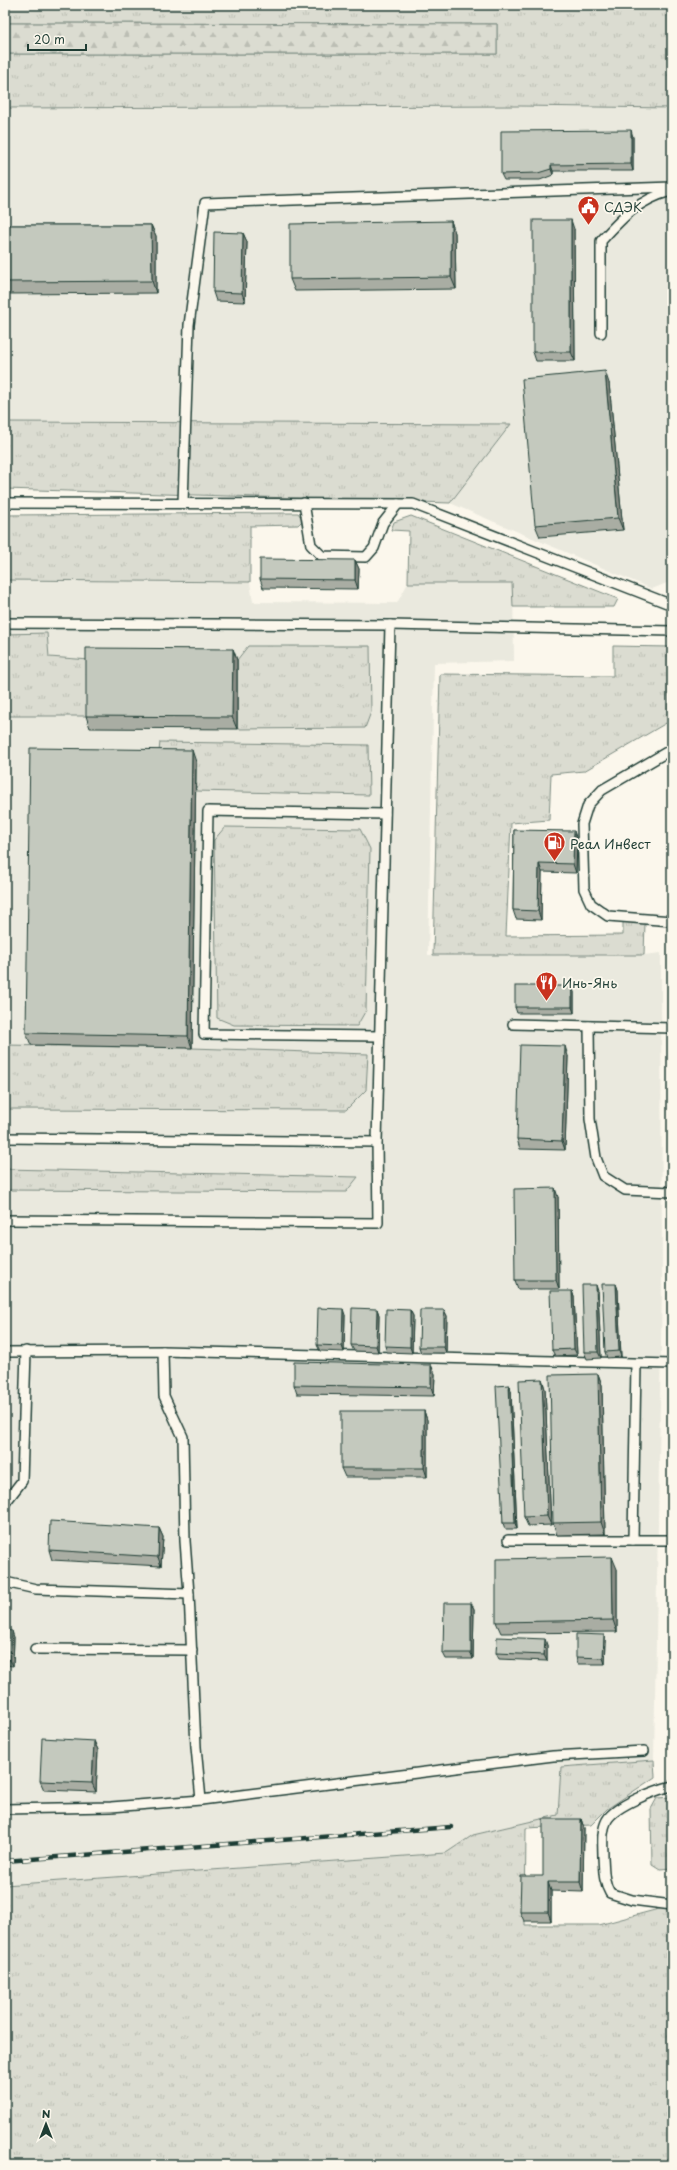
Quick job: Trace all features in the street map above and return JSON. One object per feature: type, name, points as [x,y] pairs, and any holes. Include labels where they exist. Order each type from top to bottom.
[{"type":"lane","points":[[183,503],[189,325],[205,203],[672,187]]},
{"type":"lane","points":[[600,334],[601,241],[628,211],[659,194],[672,190]]},
{"type":"lane","points":[[5,503],[413,504],[672,605]]},
{"type":"lane","points":[[304,503],[311,545],[322,556],[366,557],[374,548],[383,523],[398,504]]},
{"type":"lane","points":[[5,623],[390,625],[672,631]]},
{"type":"lane","points":[[5,1220],[378,1223],[377,1142],[390,625]]},
{"type":"lane","points":[[672,750],[602,790],[588,805],[582,824],[584,890],[591,904],[608,916],[672,921]]},
{"type":"lane","points":[[380,1036],[204,1034],[208,811],[385,814]]},
{"type":"lane","points":[[513,1024],[672,1028]]},
{"type":"lane","points":[[589,1026],[590,1119],[596,1158],[603,1176],[625,1190],[672,1192]]},
{"type":"lane","points":[[5,1138],[377,1142]]},
{"type":"lane","points":[[163,1351],[164,1396],[183,1437],[185,1541],[190,1594],[196,1747],[202,1800]]},
{"type":"lane","points":[[5,1352],[163,1351],[672,1364]]},
{"type":"lane","points":[[5,1503],[22,1481],[26,1352]]},
{"type":"lane","points":[[634,1540],[636,1364]]},
{"type":"lane","points":[[508,1540],[672,1540]]},
{"type":"lane","points":[[5,1582],[36,1588],[190,1594]]},
{"type":"lane","points":[[35,1649],[192,1650]]},
{"type":"lane","points":[[5,1809],[111,1807],[202,1800],[553,1756],[644,1751]]},
{"type":"lane","points":[[672,1786],[659,1789],[614,1813],[607,1820],[603,1834],[604,1883],[610,1892],[632,1900],[672,1905]]},
{"type":"shaded area","points":[[520,106],[672,108],[672,431],[666,469],[667,554],[669,582],[652,589],[450,503],[510,424],[5,422],[5,108]]},
{"type":"shaded area","points":[[5,580],[250,582],[253,602],[397,603],[408,583],[513,583],[514,661],[434,663],[428,955],[644,955],[661,953],[662,1283],[654,1760],[561,1767],[558,1815],[473,1835],[446,1853],[5,1885]]},
{"type":"green space","points":[[5,5],[672,5],[672,108],[520,106],[5,108],[5,54],[497,54],[497,24],[5,23]]},
{"type":"green space","points":[[5,23],[497,24],[497,54],[5,54]]},
{"type":"green space","points":[[5,422],[511,424],[450,503],[5,489]]},
{"type":"green space","points":[[298,513],[303,520],[298,525],[250,526],[250,582],[5,580],[5,515]]},
{"type":"green space","points":[[411,516],[618,599],[614,607],[513,607],[512,583],[408,583],[409,531],[391,530],[394,522]]},
{"type":"green space","points":[[47,633],[49,657],[90,660],[90,716],[5,716],[5,634]]},
{"type":"green space","points":[[248,646],[370,646],[371,712],[365,728],[237,729],[237,660]]},
{"type":"green space","points":[[613,646],[670,647],[668,722],[584,771],[551,774],[549,820],[511,823],[506,936],[623,935],[623,922],[645,922],[644,955],[433,955],[440,674],[613,676]]},
{"type":"green space","points":[[160,742],[368,745],[369,795],[196,791],[196,762],[158,761]]},
{"type":"green space","points":[[225,827],[360,829],[370,849],[366,1010],[357,1026],[234,1025],[217,1018],[214,840]]},
{"type":"green space","points":[[5,1045],[192,1048],[368,1054],[366,1090],[346,1110],[5,1109]]},
{"type":"green space","points":[[5,1169],[358,1177],[346,1192],[5,1190]]},
{"type":"green space","points":[[654,1760],[655,1777],[607,1809],[591,1825],[526,1828],[525,1925],[599,1925],[666,1907],[672,1908],[672,2165],[5,2165],[5,1885],[446,1853],[473,1835],[558,1815],[561,1767]]},
{"type":"green space","points":[[672,1797],[672,1868],[660,1869],[652,1864],[651,1809],[657,1798]]},
{"type":"building","points":[[631,130],[631,164],[551,165],[551,169],[538,173],[501,174],[501,131]]},
{"type":"building","points":[[533,220],[571,220],[571,352],[533,352]]},
{"type":"building","points":[[451,221],[451,277],[290,279],[290,224]]},
{"type":"building","points":[[5,225],[151,225],[152,281],[5,282]]},
{"type":"building","points":[[214,232],[243,233],[242,293],[213,292]]},
{"type":"building","points":[[605,371],[618,518],[535,525],[522,379]]},
{"type":"building","points":[[260,559],[355,560],[355,580],[260,579]]},
{"type":"building","points":[[86,648],[233,649],[232,717],[86,716]]},
{"type":"building","points":[[30,748],[192,750],[188,1036],[26,1033]]},
{"type":"building","points":[[514,830],[574,831],[573,864],[539,863],[538,911],[513,910]]},
{"type":"building","name":"Инь-Янь","points":[[515,986],[572,986],[572,1007],[515,1007]]},
{"type":"building","points":[[520,1045],[565,1046],[562,1141],[517,1139]]},
{"type":"building","points":[[555,1188],[556,1280],[515,1280],[514,1189]]},
{"type":"building","points":[[602,1284],[616,1284],[619,1351],[605,1352]]},
{"type":"building","points":[[582,1285],[596,1285],[598,1352],[584,1352]]},
{"type":"building","points":[[550,1291],[572,1291],[574,1349],[552,1350]]},
{"type":"building","points":[[318,1308],[343,1309],[342,1346],[317,1345]]},
{"type":"building","points":[[352,1308],[377,1309],[376,1346],[351,1345]]},
{"type":"building","points":[[386,1309],[410,1310],[410,1347],[385,1346]]},
{"type":"building","points":[[420,1310],[444,1310],[444,1347],[419,1347]]},
{"type":"building","points":[[294,1362],[431,1365],[431,1387],[294,1385]]},
{"type":"building","points":[[598,1374],[601,1522],[553,1523],[550,1375]]},
{"type":"building","points":[[542,1379],[547,1516],[524,1517],[519,1380]]},
{"type":"building","points":[[509,1385],[515,1523],[503,1523],[496,1386]]},
{"type":"building","points":[[341,1411],[424,1411],[424,1468],[341,1468]]},
{"type":"building","points":[[50,1521],[159,1528],[158,1557],[49,1550]]},
{"type":"building","points":[[612,1557],[613,1620],[496,1622],[496,1559]]},
{"type":"building","points":[[444,1603],[471,1603],[471,1653],[443,1653]]},
{"type":"building","points":[[5,1630],[12,1631],[10,1660],[5,1659]]},
{"type":"building","points":[[576,1634],[604,1635],[603,1658],[576,1657]]},
{"type":"building","points":[[497,1637],[545,1639],[544,1655],[496,1653]]},
{"type":"building","points":[[42,1738],[94,1741],[92,1783],[40,1781]]},
{"type":"building","points":[[543,1819],[581,1819],[580,1882],[548,1882],[548,1912],[520,1912],[521,1876],[543,1876]]},
{"type":"railway","points":[[5,1861],[451,1827]]},
{"type":"place","name":"СДЭК","points":[[588,226]]},
{"type":"place","name":"Реал Инвест","points":[[554,862]]},
{"type":"place","name":"Инь-Янь","points":[[546,1002]]}]
